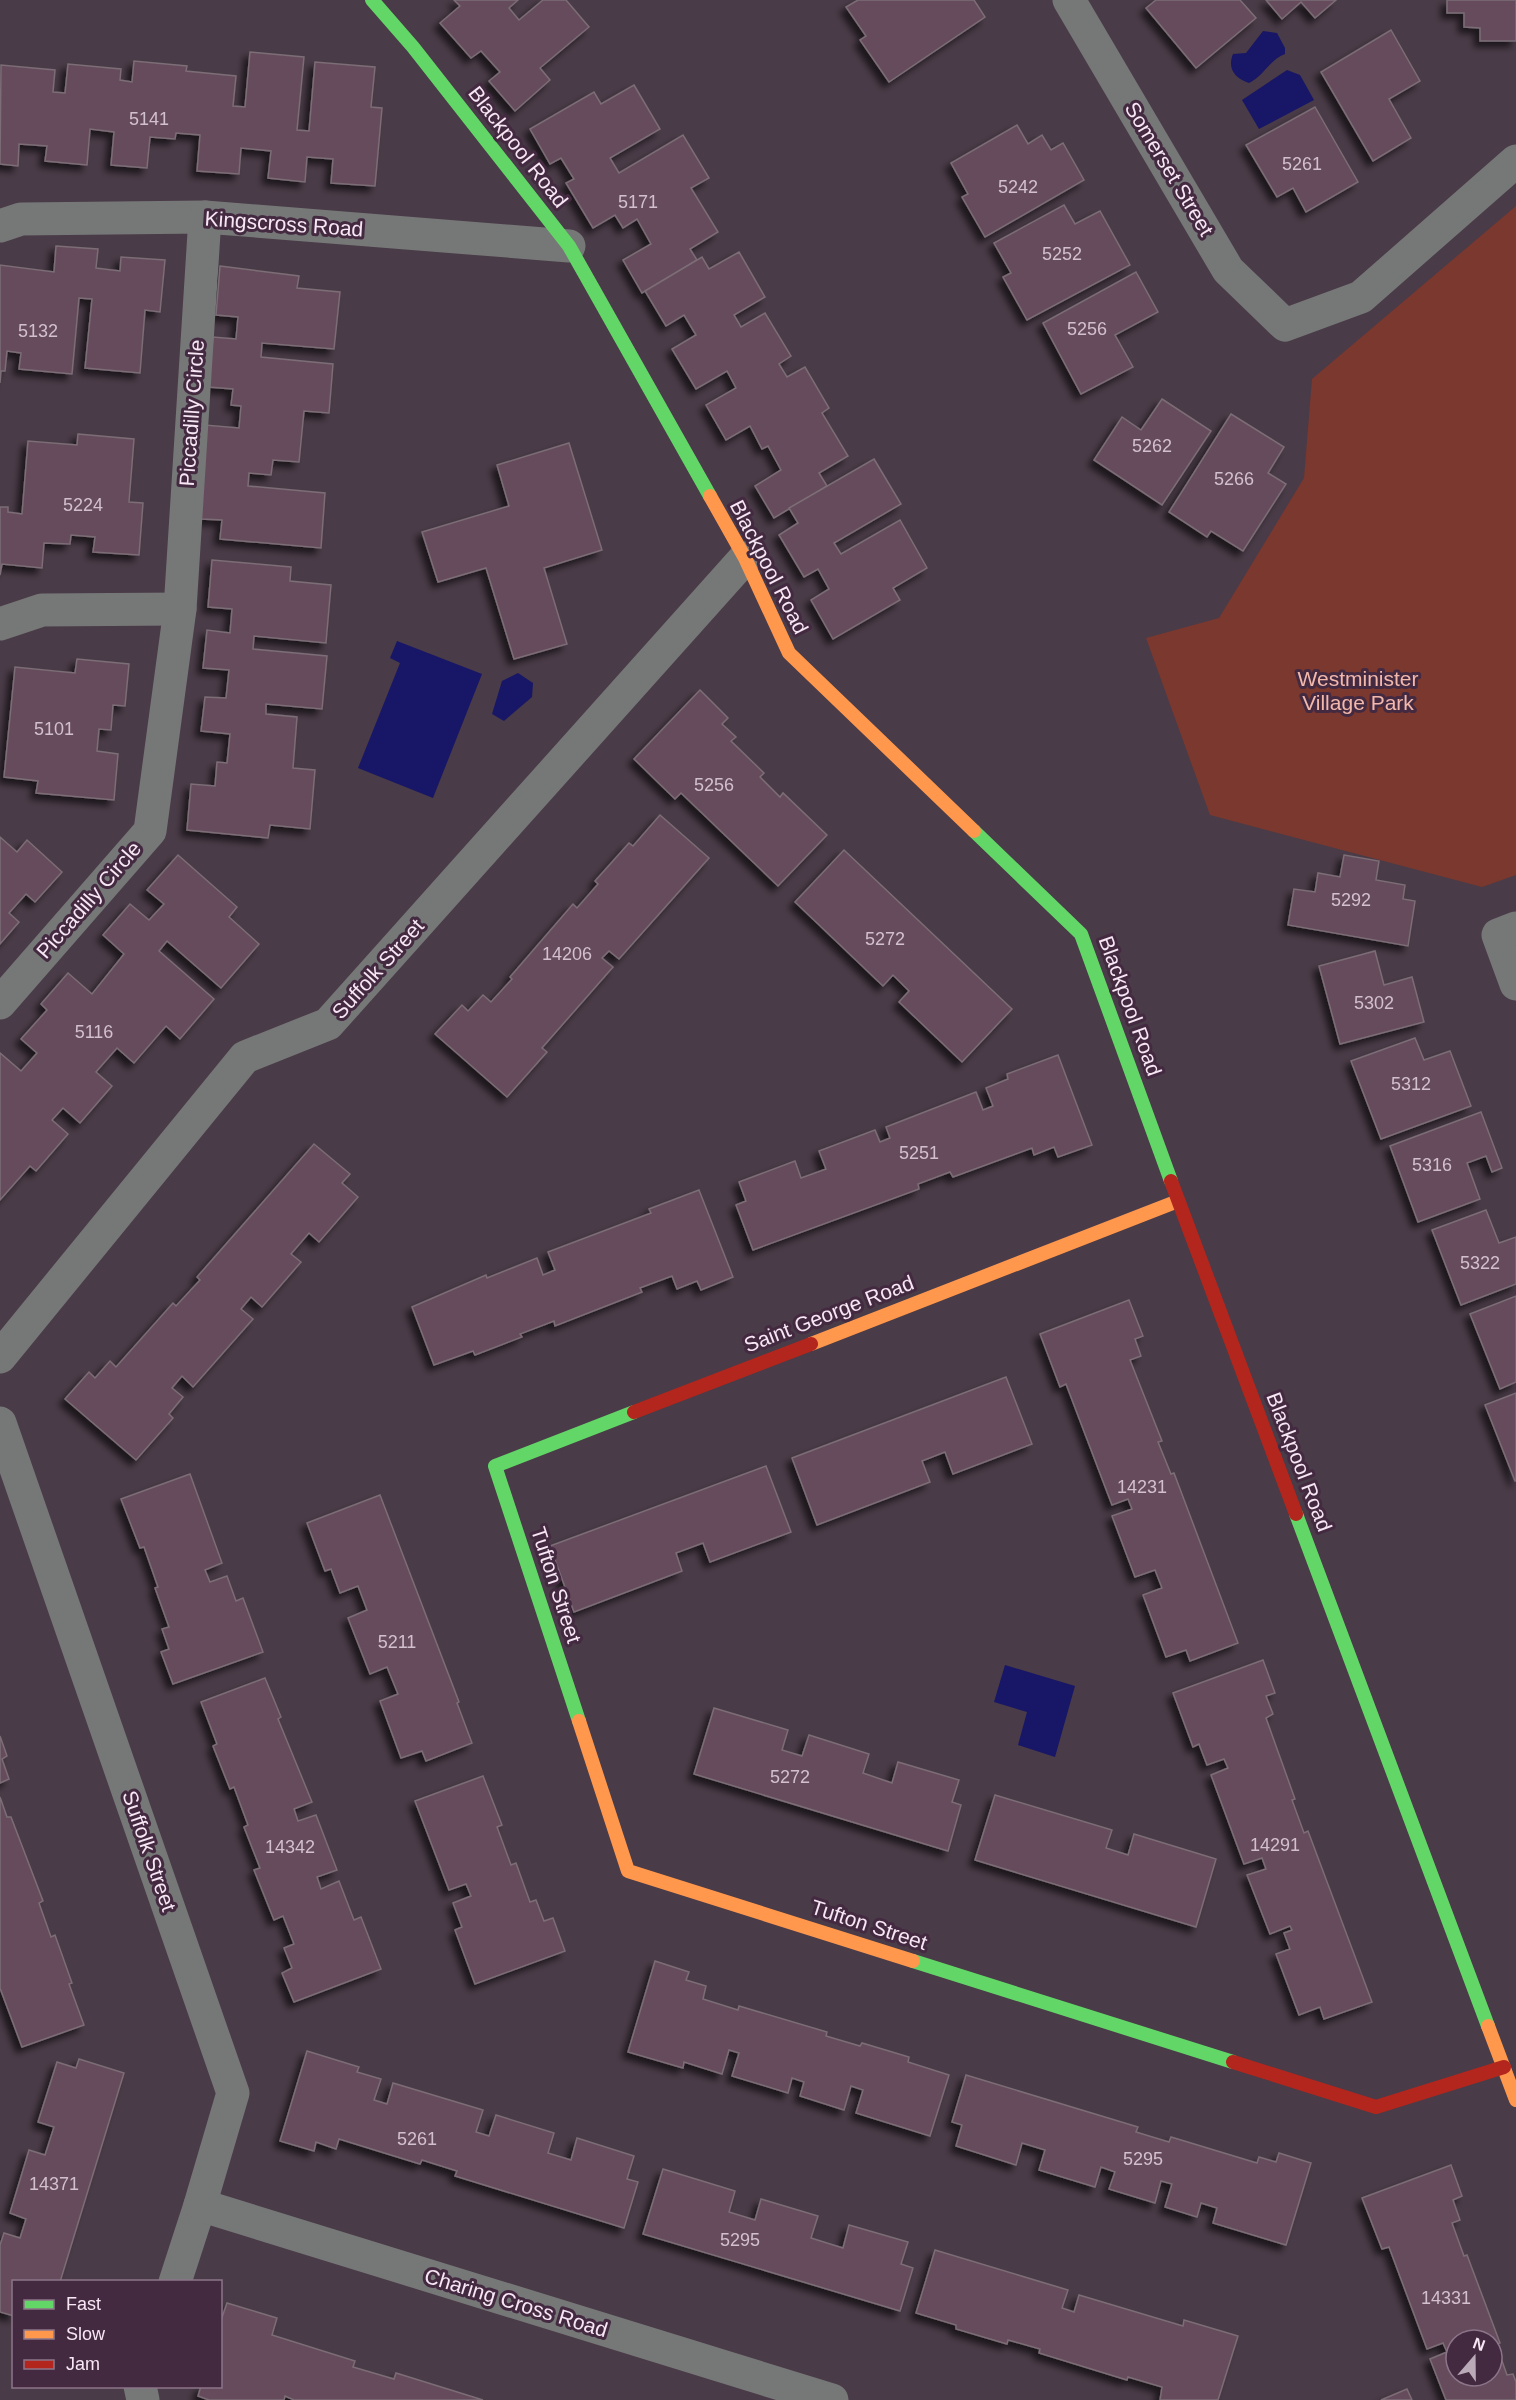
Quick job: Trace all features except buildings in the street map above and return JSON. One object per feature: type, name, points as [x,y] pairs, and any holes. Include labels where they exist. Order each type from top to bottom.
[{"type":"street","name":"Blackpool Road","points":[[372,0],[413,47],[568,246],[745,558],[789,653],[1081,934],[1178,1200],[1516,2100]]},
{"type":"street","name":"Somerset Street","points":[[1069,0],[1228,270],[1285,325],[1361,297],[1516,161]]},
{"type":"street","name":"Kingscross Road","points":[[0,226],[21,219],[205,217],[568,246]]},
{"type":"street","name":"Piccadilly Circle","points":[[0,1002],[150,831],[180,609],[205,217]]},
{"type":"street","name":"Suffolk Street","points":[[0,1357],[245,1057],[328,1024],[745,558]]},
{"type":"street","points":[[0,624],[42,610],[180,609]]},
{"type":"street","points":[[1507,932],[1516,984]]},
{"type":"street","name":"Saint George Road","points":[[495,1466],[1178,1200]]},
{"type":"street","name":"Suffolk Street","points":[[0,1422],[233,2093],[176,2280]]},
{"type":"street","name":"Tufton Street","points":[[495,1466],[628,1871],[1376,2107],[1504,2067]]},
{"type":"street","name":"Charing Cross Road","points":[[200,2205],[832,2400]]},
{"type":"green space","name":"Westminister Village Park","points":[[1516,206],[1516,875],[1482,887],[1210,815],[1146,638],[1219,618],[1304,478],[1312,379]]},
{"type":"shaded area","points":[[1263,31],[1277,33],[1285,48],[1285,54],[1249,83],[1236,76],[1231,59],[1233,54],[1246,53]]},
{"type":"shaded area","points":[[1287,70],[1300,75],[1314,100],[1259,129],[1242,100]]},
{"type":"shaded area","points":[[397,641],[482,674],[433,798],[358,768],[400,663],[390,658]]},
{"type":"shaded area","points":[[518,673],[533,683],[532,697],[504,721],[492,714],[502,681]]},
{"type":"shaded area","points":[[1005,1665],[1075,1686],[1055,1757],[1018,1745],[1027,1712],[994,1702]]},
{"type":"traffic: fast","points":[[372,0],[413,47],[569,246],[710,496]]},
{"type":"traffic: fast","points":[[974,831],[1081,934],[1171,1181]]},
{"type":"traffic: fast","points":[[579,1721],[495,1466],[634,1412]]},
{"type":"traffic: fast","points":[[1296,1514],[1488,2026]]},
{"type":"traffic: fast","points":[[913,1961],[1233,2062]]},
{"type":"traffic: slow","points":[[710,496],[745,558],[789,653],[974,831]]},
{"type":"traffic: slow","points":[[811,1344],[1178,1201]]},
{"type":"traffic: slow","points":[[579,1721],[628,1871],[913,1961]]},
{"type":"traffic: slow","points":[[1488,2026],[1516,2100]]},
{"type":"traffic: jam","points":[[1171,1181],[1296,1514]]},
{"type":"traffic: jam","points":[[634,1412],[811,1344]]},
{"type":"traffic: jam","points":[[1233,2062],[1376,2107],[1504,2067]]}]
